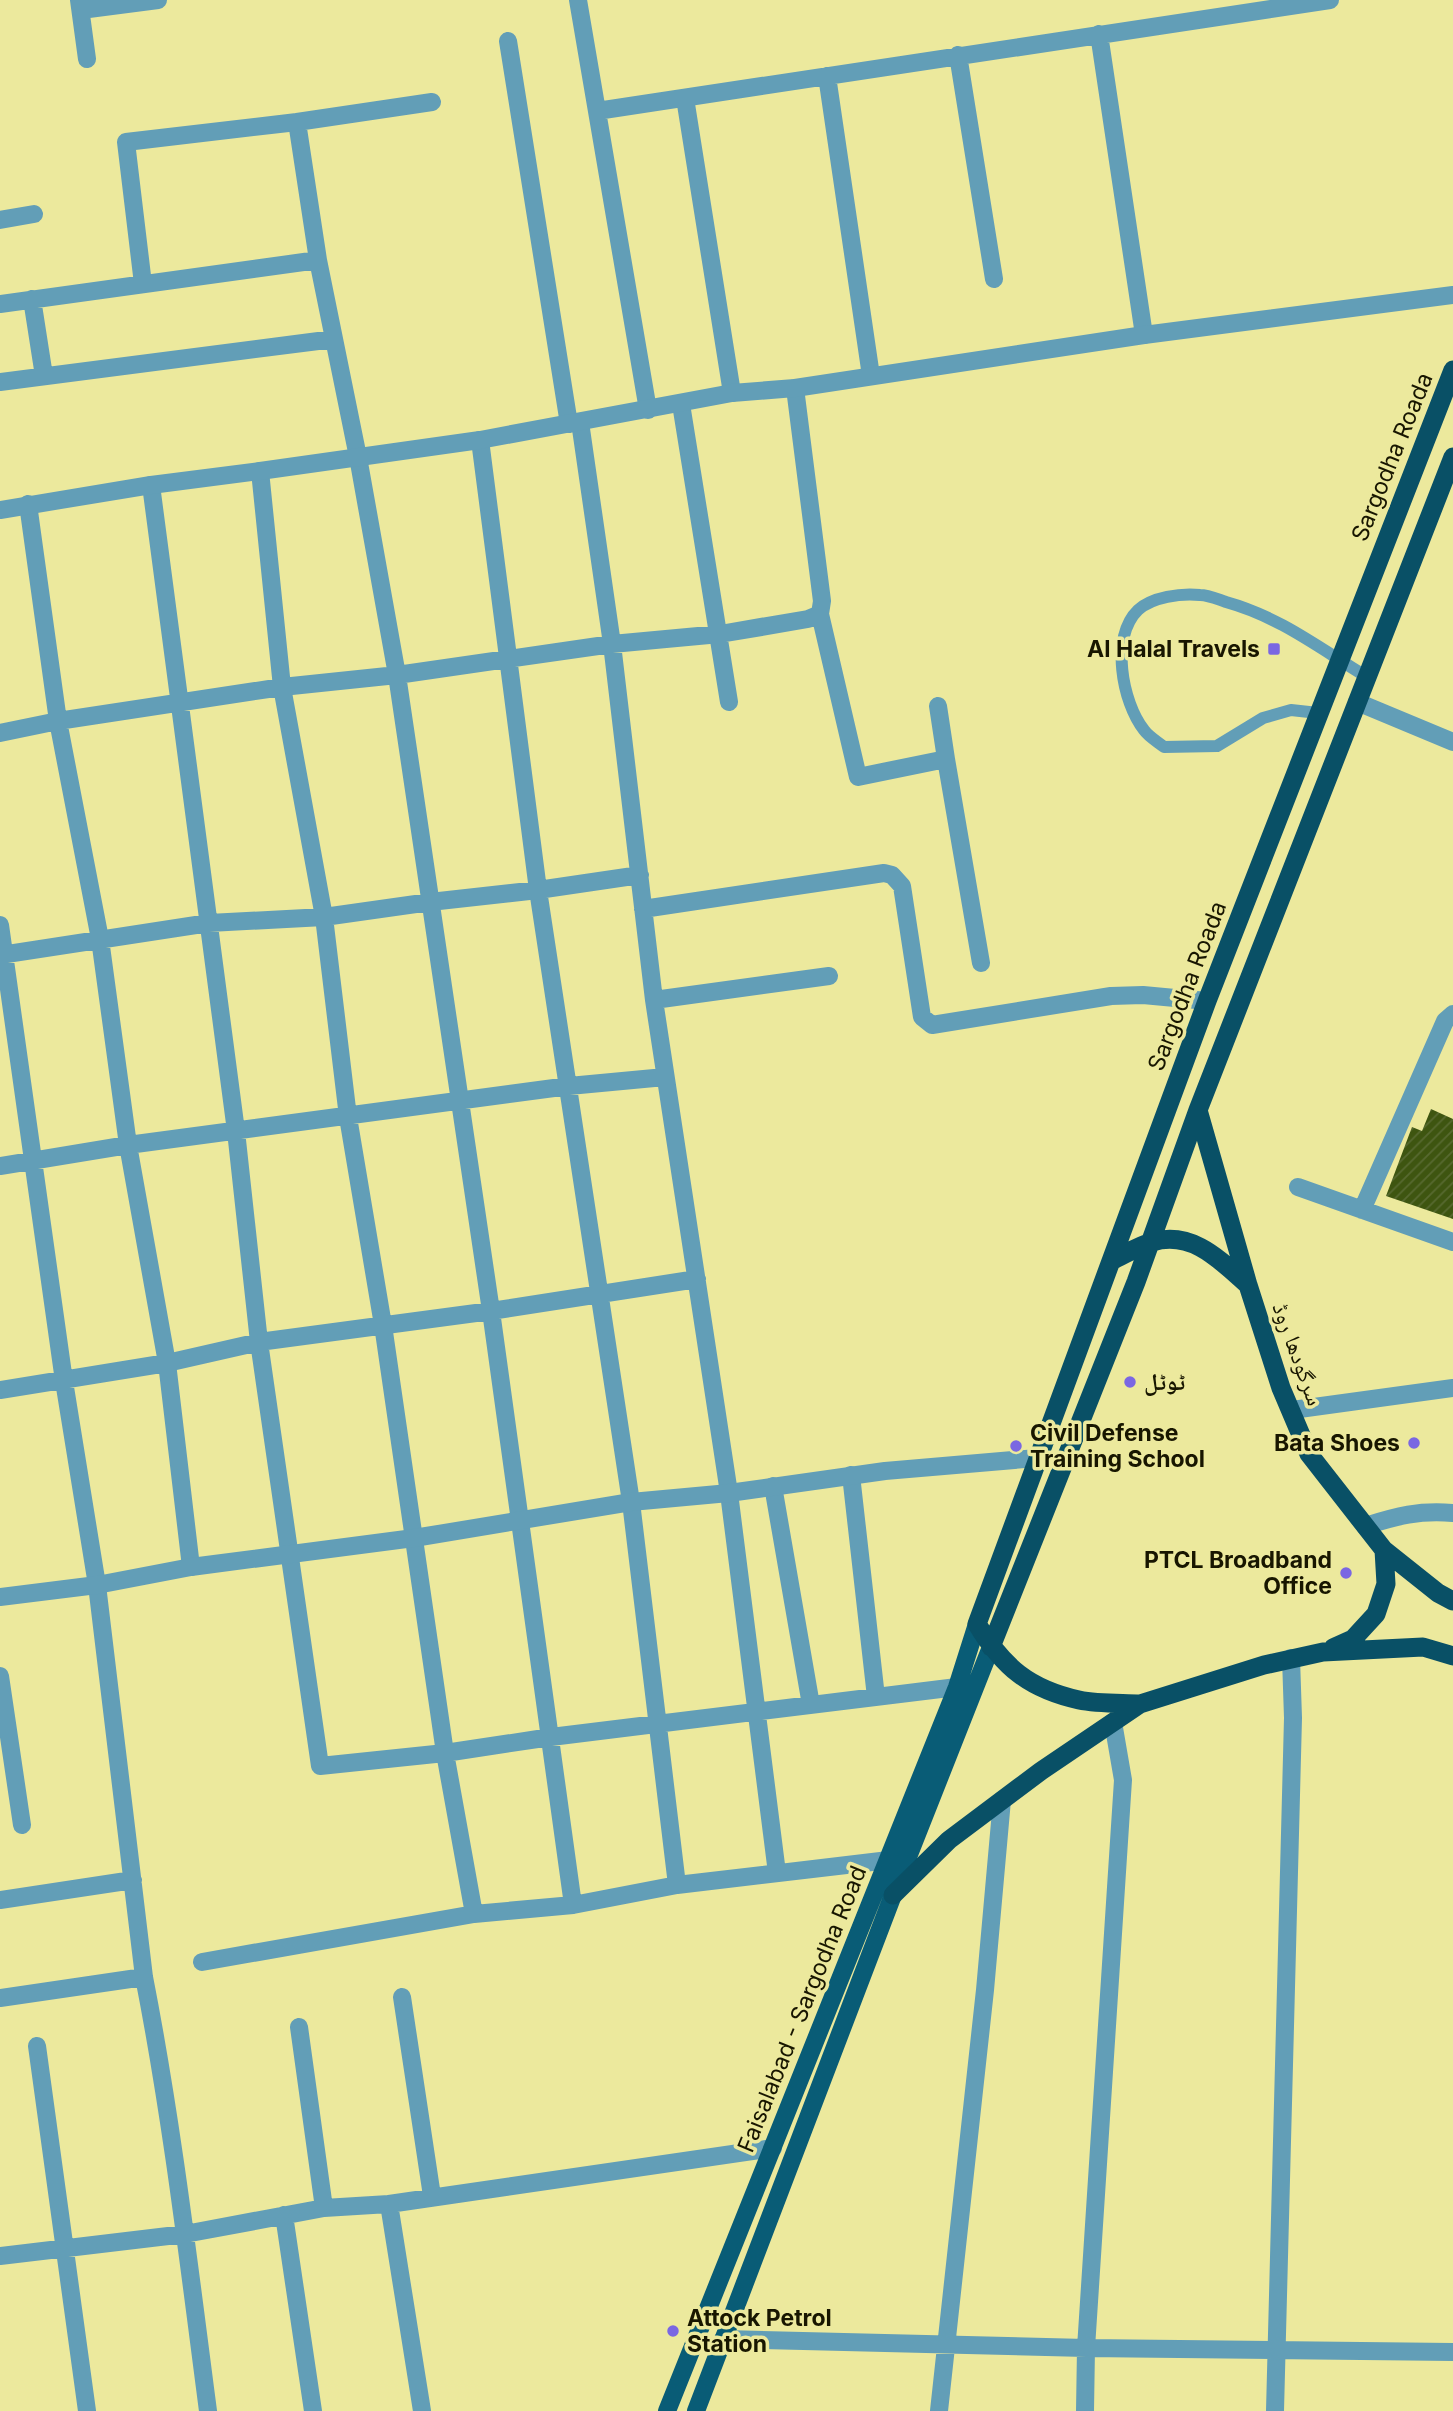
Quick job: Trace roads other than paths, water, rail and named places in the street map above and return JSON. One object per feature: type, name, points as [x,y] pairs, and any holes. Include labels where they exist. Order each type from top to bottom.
[{"type":"highway","name":"Sargodha Roada","points":[[977,1623],[1207,1001],[1453,370]]},
{"type":"highway","points":[[991,1647],[1453,457]]},
{"type":"highway","name":"سرگودھا روڈ","points":[[1198,1110],[1281,1388],[1309,1454],[1384,1550],[1438,1593],[1453,1601]]},
{"type":"highway","points":[[1111,1261],[1150,1242],[1171,1238],[1197,1244],[1248,1284]]},
{"type":"highway","points":[[1323,1652],[1353,1639],[1376,1615],[1387,1584],[1384,1550]]},
{"type":"highway","points":[[977,1623],[991,1647],[1013,1671],[1034,1684],[1080,1700],[1140,1704]]},
{"type":"highway","points":[[894,1895],[949,1840],[1140,1704],[1291,1658],[1323,1652],[1423,1647],[1453,1656]]},
{"type":"main road","name":"Faisalabad - Sargodha Road","points":[[667,2411],[889,1860],[957,1686],[977,1623]]},
{"type":"main road","name":"Faisalabad - Sargodha Road","points":[[696,2411],[991,1647]]},
{"type":"street","points":[[87,59],[80,5],[158,0]]},
{"type":"street","points":[[578,0],[648,410]]},
{"type":"street","points":[[597,111],[1330,0]]},
{"type":"street","points":[[1099,34],[1144,335]]},
{"type":"street","points":[[508,41],[612,644],[654,1000],[729,1493],[777,1874]]},
{"type":"street","points":[[958,55],[994,279]]},
{"type":"street","points":[[827,76],[871,376]]},
{"type":"street","points":[[685,98],[732,393]]},
{"type":"street","points":[[143,284],[126,142],[297,122],[432,102]]},
{"type":"street","points":[[297,122],[318,260],[359,457],[397,674],[491,1311],[573,1905]]},
{"type":"street","points":[[0,220],[34,214]]},
{"type":"street","points":[[0,304],[318,260]]},
{"type":"street","points":[[0,510],[150,485],[480,440],[732,393],[795,388],[1144,335],[1453,295]]},
{"type":"street","points":[[32,299],[44,376]]},
{"type":"street","points":[[0,382],[334,338]]},
{"type":"street","points":[[795,388],[822,601],[820,614],[858,777],[946,759]]},
{"type":"street","points":[[681,404],[729,702]]},
{"type":"street","points":[[480,440],[538,890],[631,1502],[660,1724],[677,1885]]},
{"type":"street","points":[[260,471],[282,687],[324,917],[348,1117],[383,1325],[445,1753],[474,1914]]},
{"type":"street","points":[[150,485],[236,1130],[259,1342],[320,1766],[445,1753],[551,1737],[957,1686]]},
{"type":"street","points":[[27,504],[58,721],[100,939],[128,1145],[167,1363],[191,1567]]},
{"type":"street","points":[[0,733],[58,721],[282,687],[612,644],[720,634],[808,619],[820,614]]},
{"type":"street","points":[[1357,702],[1453,742]]},
{"type":"street","points":[[938,706],[981,963]]},
{"type":"street","points":[[643,909],[884,873],[892,874],[902,886],[922,1017],[928,1024],[1111,996],[1143,995],[1207,1001]]},
{"type":"street","points":[[2,954],[209,923],[324,917],[640,875]]},
{"type":"street","points":[[0,925],[64,1381],[97,1585],[144,1977],[185,2234],[208,2411]]},
{"type":"street","points":[[654,1000],[829,976]]},
{"type":"street","points":[[1362,1210],[1445,1021],[1453,1014]]},
{"type":"street","points":[[0,1166],[236,1130],[569,1086],[666,1077]]},
{"type":"street","points":[[1298,1187],[1453,1242]]},
{"type":"street","points":[[0,1390],[167,1363],[259,1342],[491,1311],[697,1279]]},
{"type":"street","points":[[1292,1410],[1453,1388]]},
{"type":"street","points":[[0,1597],[97,1585],[191,1567],[414,1538],[631,1502],[729,1493],[851,1475],[1037,1458]]},
{"type":"street","points":[[851,1475],[876,1697]]},
{"type":"street","points":[[773,1486],[811,1705]]},
{"type":"street","points":[[1365,1526],[1403,1514],[1431,1511],[1453,1513]]},
{"type":"street","points":[[1275,2411],[1293,1718],[1291,1658]]},
{"type":"street","points":[[0,1675],[22,1825]]},
{"type":"street","points":[[1085,2411],[1086,2348],[1122,1780],[1113,1723]]},
{"type":"street","points":[[939,2411],[985,1990],[1002,1800]]},
{"type":"street","points":[[201,1962],[474,1914],[573,1905],[677,1885],[889,1860]]},
{"type":"street","points":[[0,1900],[133,1880]]},
{"type":"street","points":[[0,1998],[144,1977]]},
{"type":"street","points":[[402,1997],[432,2196]]},
{"type":"street","points":[[299,2027],[324,2208]]},
{"type":"street","points":[[37,2046],[87,2411]]},
{"type":"street","points":[[0,2256],[185,2234],[324,2208],[389,2204],[773,2148]]},
{"type":"street","points":[[389,2204],[422,2411]]},
{"type":"street","points":[[284,2215],[313,2411]]},
{"type":"street","points":[[723,2339],[1086,2348],[1453,2352]]},
{"type":"lane","points":[[1318,713],[1291,710],[1263,718],[1217,746],[1164,747],[1144,731],[1131,708],[1122,671],[1124,633],[1138,610],[1160,598],[1199,594],[1248,608],[1282,622],[1367,677]]},
{"type":"place","name":"Al Halal Travels","points":[[1274,649]]},
{"type":"place","name":"ٹوٹل","points":[[1130,1382]]},
{"type":"place","name":"Bata Shoes","points":[[1414,1443]]},
{"type":"place","name":"Civil Defense Training School","points":[[1016,1446]]},
{"type":"place","name":"PTCL Broadband Office","points":[[1346,1573]]},
{"type":"place","name":"Attock Petrol Station","points":[[673,2331]]}]
